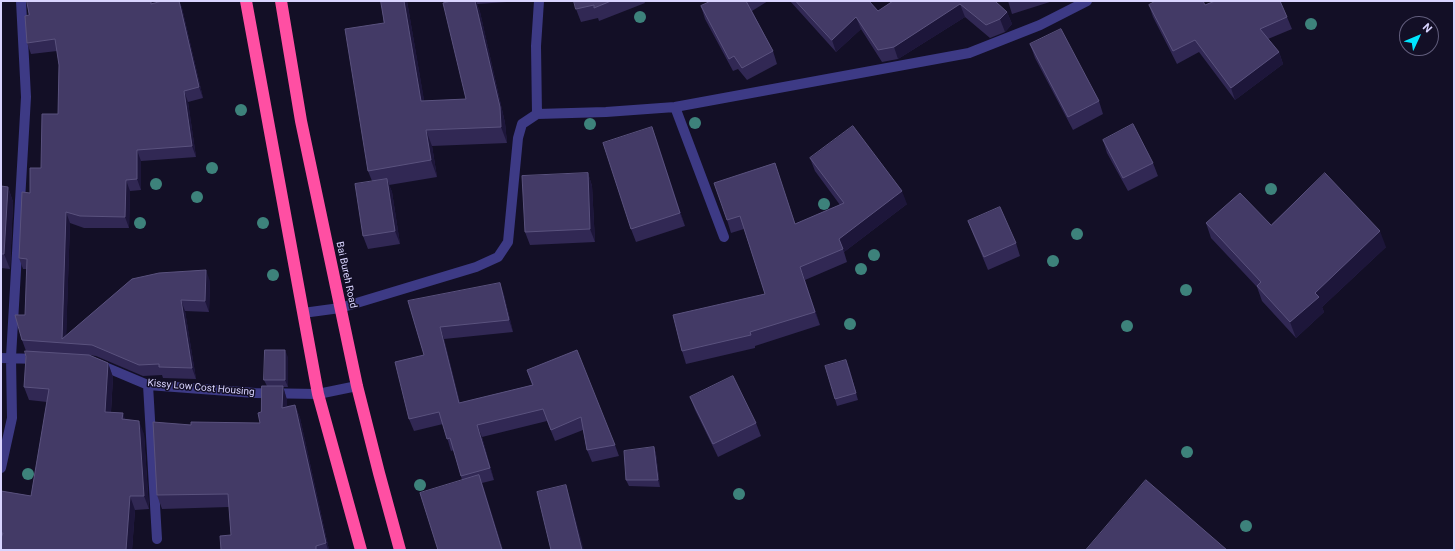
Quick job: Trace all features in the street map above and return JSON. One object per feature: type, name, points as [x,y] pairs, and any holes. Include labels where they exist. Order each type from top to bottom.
[{"type":"highway","points":[[246,1],[318,394],[361,550]]},
{"type":"highway","name":"Bai Bureh Road","points":[[281,1],[301,121],[340,308],[378,474],[400,550]]},
{"type":"street","points":[[1,468],[12,418],[6,358],[26,97],[21,1]]},
{"type":"street","points":[[537,114],[536,46],[539,1]]},
{"type":"street","points":[[303,313],[340,308],[476,267],[498,257],[508,242],[518,138],[522,124],[537,114],[606,112],[675,107],[969,53],[1040,25],[1087,1]]},
{"type":"street","points":[[675,107],[724,236]]},
{"type":"street","points":[[6,358],[49,360]]},
{"type":"street","name":"Kissy Low Cost Housing","points":[[87,362],[95,362],[148,385],[254,393],[318,394],[357,386]]},
{"type":"street","points":[[148,385],[157,539]]},
{"type":"building","points":[[27,1],[151,1],[151,4],[162,1],[179,1],[199,87],[184,91],[192,146],[137,150],[137,179],[126,180],[125,217],[80,216],[66,212],[62,339],[132,279],[159,273],[206,270],[205,301],[181,300],[192,368],[159,367],[159,364],[139,365],[92,345],[22,340],[15,315],[25,315],[27,259],[19,258],[22,192],[30,193],[30,168],[41,168],[42,114],[58,114],[59,65],[55,39],[27,43],[25,16],[29,15]]},
{"type":"building","points":[[381,1],[404,1],[421,101],[466,99],[443,3],[451,1],[475,1],[500,107],[501,127],[426,130],[431,160],[368,171],[345,29],[384,23]]},
{"type":"building","points":[[574,1],[611,1],[594,8],[594,5],[576,9]]},
{"type":"building","points":[[711,1],[746,1],[773,51],[742,68],[734,56],[729,59],[701,6]]},
{"type":"building","points":[[796,1],[869,1],[878,11],[893,1],[995,1],[1007,12],[1000,19],[986,25],[960,4],[894,47],[878,50],[856,17],[832,40]]},
{"type":"building","points":[[1156,1],[1203,1],[1205,5],[1215,1],[1280,1],[1287,17],[1260,29],[1279,52],[1231,88],[1195,40],[1173,51],[1149,5]]},
{"type":"building","points":[[1061,29],[1099,101],[1068,117],[1030,44]]},
{"type":"building","points":[[1133,124],[1153,163],[1123,178],[1103,140]]},
{"type":"building","points":[[853,126],[902,191],[839,239],[843,249],[800,267],[815,312],[750,332],[751,335],[682,351],[673,315],[765,294],[740,216],[727,220],[714,183],[775,163],[795,224],[844,203],[810,158]]},
{"type":"building","points":[[652,127],[680,213],[631,229],[603,143]]},
{"type":"building","points":[[588,173],[590,229],[525,232],[522,176]]},
{"type":"building","points":[[1325,173],[1380,231],[1315,293],[1319,297],[1290,322],[1257,286],[1261,282],[1206,223],[1240,193],[1271,225]]},
{"type":"building","points":[[387,179],[395,231],[363,236],[355,184]]},
{"type":"building","points":[[1,186],[8,187],[4,254],[1,254]]},
{"type":"building","points":[[1000,207],[1016,243],[984,257],[968,221]]},
{"type":"building","points":[[500,283],[509,320],[440,327],[459,403],[533,385],[527,370],[577,350],[615,445],[587,450],[581,417],[551,430],[543,409],[477,425],[490,468],[461,476],[450,438],[447,439],[439,412],[409,419],[395,362],[424,355],[408,301]]},
{"type":"building","points":[[265,350],[285,350],[285,380],[264,380]]},
{"type":"building","points":[[25,351],[89,355],[108,363],[105,412],[123,413],[122,419],[139,421],[144,496],[130,496],[126,550],[1,550],[1,538],[3,533],[1,533],[1,491],[31,496],[49,389],[24,387]]},
{"type":"building","points":[[846,360],[856,393],[835,399],[825,366]]},
{"type":"building","points":[[733,376],[756,423],[713,444],[690,397]]},
{"type":"building","points":[[262,386],[283,386],[282,408],[295,405],[326,543],[316,546],[316,550],[221,550],[220,536],[231,535],[228,494],[157,495],[153,422],[191,425],[191,422],[260,423],[258,413],[261,412]]},
{"type":"building","points":[[654,447],[658,480],[626,480],[624,451]]},
{"type":"building","points":[[479,475],[502,550],[438,550],[420,493]]},
{"type":"building","points":[[1146,480],[1227,550],[1086,550]]},
{"type":"building","points":[[566,485],[582,550],[551,550],[537,492]]}]
